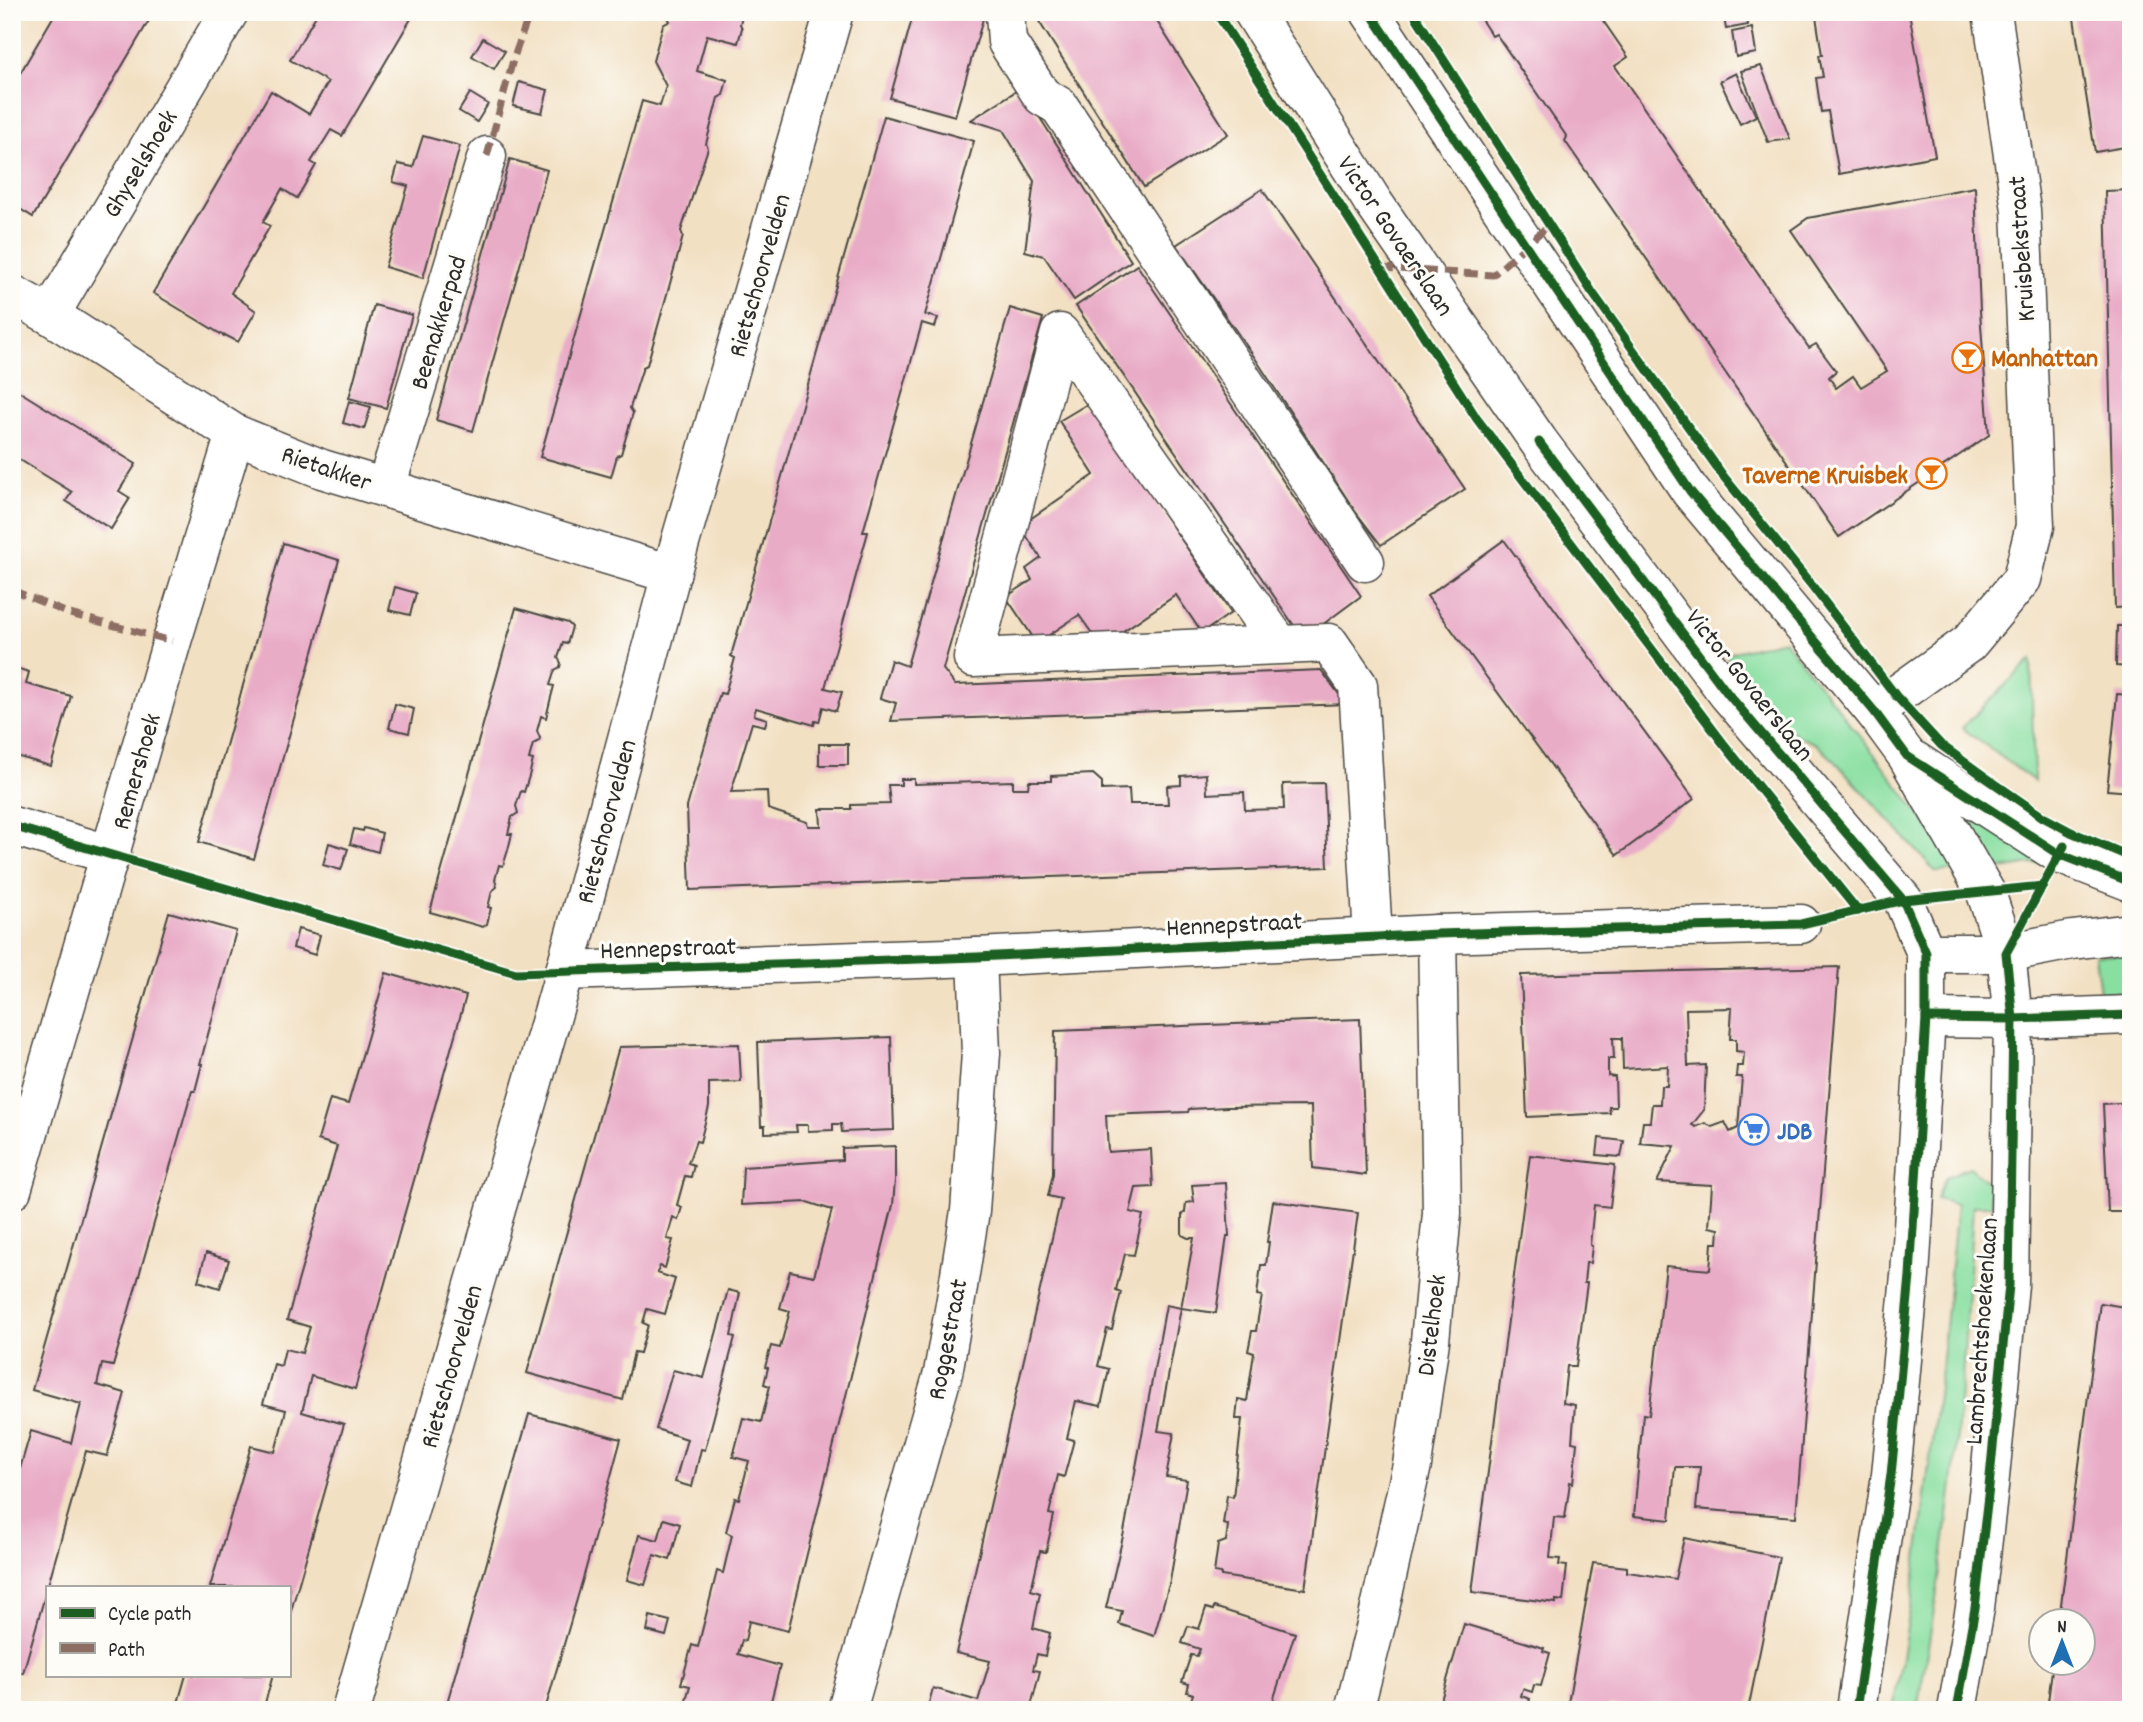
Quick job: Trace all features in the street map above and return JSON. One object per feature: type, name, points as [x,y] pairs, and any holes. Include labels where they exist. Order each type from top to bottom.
[{"type":"street","name":"Ghyselshoek","points":[[50,315],[229,12]]},
{"type":"street","name":"Rietschoorvelden","points":[[351,1710],[565,971],[671,574],[834,12]]},
{"type":"street","points":[[1005,12],[1007,42],[1042,96],[1059,106],[1365,562]]},
{"type":"street","name":"Victor Govaerslaan","points":[[1254,12],[1373,202],[1539,442],[1728,694],[1903,900],[1926,953]]},
{"type":"street","points":[[1370,12],[1690,491],[1874,711],[1907,756],[1986,893],[2006,953]]},
{"type":"street","name":"Kruisbekstraat","points":[[1874,711],[1969,643],[2022,579],[2035,526],[2021,210],[1992,12]]},
{"type":"street","name":"Beenakkerpad","points":[[387,487],[487,156]]},
{"type":"street","name":"Rietakker","points":[[12,294],[50,315],[235,433],[322,469],[671,574]]},
{"type":"street","points":[[1280,645],[1060,333],[973,658],[1329,643],[1358,685],[1373,937]]},
{"type":"street","name":"Remershoek","points":[[12,1190],[235,433]]},
{"type":"street","points":[[1907,756],[2059,854],[2131,882]]},
{"type":"street","points":[[12,826],[111,855]]},
{"type":"street","name":"Hennepstraat","points":[[565,971],[977,957],[1437,934],[1801,924]]},
{"type":"street","points":[[1856,1710],[1891,1475],[1910,1276],[1926,1018],[1926,953],[2006,953],[2073,940],[2131,933]]},
{"type":"street","name":"Distelhoek","points":[[1354,1710],[1412,1465],[1430,1341],[1442,1213],[1437,934]]},
{"type":"street","name":"Lambrechtshoekenlaan","points":[[1958,1710],[1975,1608],[2009,1286],[2013,1019],[2006,953]]},
{"type":"street","name":"Roggestraat","points":[[848,1710],[943,1373],[970,1211],[981,1053],[977,957]]},
{"type":"street","points":[[1926,1018],[2013,1019],[2131,1015]]},
{"type":"green space","points":[[1784,640],[1961,870],[1936,872],[1835,761],[1816,744],[1798,736],[1771,716],[1725,654]]},
{"type":"green space","points":[[2031,660],[2034,781],[1962,728]]},
{"type":"green space","points":[[1980,821],[2045,862],[1995,870],[1971,827],[1973,822]]},
{"type":"green space","points":[[2131,954],[2131,992],[2100,993],[2095,955]]},
{"type":"green space","points":[[1970,1167],[1990,1185],[1992,1206],[1973,1206],[1966,1330],[1952,1480],[1917,1710],[1893,1710],[1912,1598],[1940,1379],[1957,1204],[1936,1199],[1946,1177]]},
{"type":"building","points":[[56,12],[154,12],[33,217],[12,204],[12,87]]},
{"type":"building","points":[[318,12],[415,12],[342,136],[331,130],[311,162],[316,165],[297,198],[282,189],[263,222],[270,226],[231,293],[256,311],[238,342],[153,293],[271,91],[309,114],[328,82],[290,60]]},
{"type":"building","points":[[665,12],[743,12],[740,24],[742,28],[738,43],[707,35],[697,71],[727,80],[723,95],[718,98],[706,144],[708,148],[681,231],[683,236],[647,365],[643,367],[630,408],[633,413],[611,477],[540,457],[642,101],[660,106],[666,86],[653,61],[663,25],[670,21]]},
{"type":"building","points":[[914,12],[985,12],[955,116],[890,98]]},
{"type":"building","points":[[1033,12],[1151,12],[1228,134],[1144,187]]},
{"type":"building","points":[[1476,12],[1579,12],[1581,15],[1584,12],[1597,12],[1628,57],[1615,66],[1809,348],[1816,344],[1836,371],[1829,377],[1836,388],[1853,376],[1861,387],[1887,371],[1791,230],[1808,218],[1975,187],[1989,435],[1839,537],[1565,141],[1567,137],[1496,34],[1492,36]]},
{"type":"building","points":[[1723,12],[1746,12],[1748,25],[1726,29]]},
{"type":"building","points":[[1811,12],[1909,12],[1935,156],[1839,174],[1828,111],[1821,112],[1816,78],[1823,77],[1819,55],[1822,55],[1816,16],[1811,17]]},
{"type":"building","points":[[2073,12],[2131,12],[2131,146],[2095,152]]},
{"type":"building","points":[[1752,28],[1756,53],[1736,57],[1732,32]]},
{"type":"building","points":[[483,38],[505,51],[494,69],[472,56]]},
{"type":"building","points":[[1761,66],[1790,139],[1768,142],[1741,71]]},
{"type":"building","points":[[1736,73],[1756,116],[1740,124],[1720,81]]},
{"type":"building","points":[[519,82],[548,90],[542,113],[513,106]]},
{"type":"building","points":[[1021,88],[1131,261],[1074,300],[1044,256],[1025,251],[1034,181],[1003,130],[971,120]]},
{"type":"building","points":[[470,93],[488,104],[477,122],[459,111]]},
{"type":"building","points":[[884,116],[974,141],[925,315],[938,318],[935,327],[922,323],[863,532],[868,532],[825,688],[842,692],[836,711],[823,707],[819,722],[815,721],[814,725],[756,708],[754,715],[767,719],[765,726],[752,723],[731,792],[767,791],[768,809],[807,822],[808,826],[821,826],[820,809],[851,809],[851,805],[890,804],[888,785],[901,785],[901,779],[914,779],[914,784],[1013,781],[1013,788],[1028,788],[1029,781],[1051,781],[1051,776],[1093,774],[1102,782],[1102,790],[1129,789],[1130,804],[1168,804],[1167,786],[1181,785],[1181,776],[1206,774],[1207,794],[1244,792],[1245,810],[1284,809],[1283,784],[1324,783],[1328,867],[690,890],[687,807],[720,693],[725,694],[735,658],[731,656]]},
{"type":"building","points":[[423,136],[460,146],[423,278],[385,267],[408,186],[393,182],[398,164],[413,167]]},
{"type":"building","points":[[510,159],[547,170],[473,431],[436,420]]},
{"type":"building","points":[[1262,189],[1465,489],[1381,545],[1355,511],[1255,358],[1176,245]]},
{"type":"building","points":[[2131,190],[2131,607],[2115,608],[2105,191]]},
{"type":"building","points":[[1137,265],[1361,596],[1322,625],[1295,627],[1076,306]]},
{"type":"building","points":[[374,305],[412,315],[386,408],[349,398]]},
{"type":"building","points":[[1010,308],[1043,318],[943,669],[955,685],[1321,670],[1346,704],[891,721],[896,703],[880,698],[891,660],[907,666]]},
{"type":"building","points":[[12,387],[136,464],[119,491],[130,498],[111,529],[66,501],[72,492],[12,455]]},
{"type":"building","points":[[349,401],[371,407],[364,429],[343,423]]},
{"type":"building","points":[[1089,403],[1231,613],[1202,633],[1176,595],[1101,646],[1079,615],[1037,643],[1006,597],[1032,580],[1026,569],[1041,558],[1020,526],[1094,475],[1059,421]]},
{"type":"building","points":[[1504,540],[1694,799],[1617,855],[1427,596]]},
{"type":"building","points":[[283,543],[339,560],[254,859],[199,842]]},
{"type":"building","points":[[395,587],[416,593],[410,615],[389,610]]},
{"type":"building","points":[[516,608],[568,623],[572,627],[567,644],[563,643],[558,658],[561,663],[555,670],[550,685],[554,686],[546,718],[541,716],[537,731],[540,738],[533,744],[529,759],[533,760],[529,776],[516,806],[518,813],[512,817],[508,850],[503,866],[499,865],[495,880],[497,887],[492,891],[487,924],[483,927],[430,912]]},
{"type":"building","points":[[2117,626],[2131,626],[2131,667],[2116,666]]},
{"type":"building","points":[[12,667],[29,672],[26,684],[71,696],[51,766],[12,755]]},
{"type":"building","points":[[2117,694],[2131,695],[2131,792],[2107,790]]},
{"type":"building","points":[[395,704],[414,709],[409,733],[389,728]]},
{"type":"building","points":[[819,744],[848,744],[848,765],[819,765]]},
{"type":"building","points":[[364,828],[382,833],[378,852],[350,844],[354,829],[363,831]]},
{"type":"building","points":[[329,843],[348,849],[341,870],[323,865]]},
{"type":"building","points":[[169,912],[236,931],[195,1091],[192,1091],[113,1366],[102,1364],[97,1385],[125,1393],[113,1436],[107,1456],[86,1451],[23,1673],[12,1670],[12,1496],[31,1431],[71,1443],[81,1404],[32,1390]]},
{"type":"building","points":[[298,929],[320,935],[315,955],[293,948]]},
{"type":"building","points":[[1839,967],[1796,1517],[1696,1509],[1700,1467],[1675,1467],[1670,1520],[1634,1516],[1643,1414],[1649,1415],[1666,1266],[1710,1270],[1712,1243],[1718,1243],[1719,1229],[1709,1227],[1712,1185],[1657,1182],[1675,1146],[1640,1143],[1643,1122],[1650,1122],[1652,1104],[1660,1104],[1661,1086],[1667,1086],[1668,1066],[1623,1069],[1622,1038],[1613,1038],[1614,1059],[1608,1059],[1608,1076],[1615,1077],[1616,1107],[1609,1107],[1610,1113],[1527,1117],[1521,975]],"holes":[[[1732,1008],[1730,1039],[1736,1039],[1736,1051],[1744,1052],[1743,1066],[1737,1066],[1736,1077],[1742,1077],[1738,1128],[1730,1132],[1725,1122],[1712,1127],[1705,1123],[1696,1127],[1692,1125],[1704,1110],[1706,1065],[1688,1066],[1686,1009]]]},
{"type":"building","points":[[386,973],[466,996],[355,1389],[311,1376],[302,1412],[344,1424],[290,1614],[290,1586],[210,1586],[251,1446],[275,1452],[286,1410],[263,1404],[274,1364],[281,1366],[285,1349],[302,1353],[310,1327],[287,1320],[337,1146],[318,1140],[330,1099],[348,1104]]},
{"type":"building","points":[[1360,1019],[1366,1175],[1313,1168],[1311,1106],[1227,1107],[1189,1109],[1188,1112],[1106,1115],[1108,1152],[1151,1149],[1153,1187],[1136,1188],[1130,1212],[1143,1215],[1134,1255],[1125,1254],[1116,1290],[1121,1292],[1112,1330],[1107,1329],[1098,1366],[1109,1369],[1101,1406],[1076,1401],[1067,1438],[1074,1440],[1064,1477],[1058,1475],[1049,1514],[1054,1515],[1046,1552],[1040,1551],[1031,1590],[1040,1593],[1033,1628],[1050,1633],[1045,1656],[1037,1654],[1033,1670],[1040,1671],[1030,1710],[927,1710],[933,1688],[978,1701],[990,1661],[956,1653],[1061,1199],[1048,1196],[1053,1174],[1055,1031]]},
{"type":"building","points":[[891,1037],[894,1130],[842,1132],[841,1124],[833,1124],[833,1130],[808,1131],[808,1125],[796,1125],[797,1132],[765,1133],[765,1126],[761,1126],[758,1042]]},
{"type":"building","points":[[739,1044],[741,1082],[709,1083],[709,1107],[700,1142],[696,1141],[688,1163],[694,1165],[691,1177],[685,1176],[677,1205],[682,1207],[678,1220],[673,1217],[667,1239],[673,1240],[665,1268],[660,1266],[657,1273],[675,1279],[665,1314],[647,1309],[643,1323],[648,1325],[640,1353],[634,1352],[623,1400],[527,1373],[619,1047]]},
{"type":"building","points":[[2131,1102],[2131,1212],[2108,1212],[2103,1104]]},
{"type":"building","points":[[1599,1138],[1624,1141],[1621,1157],[1597,1155]]},
{"type":"building","points":[[895,1146],[893,1205],[788,1631],[749,1621],[745,1641],[742,1640],[738,1654],[780,1666],[770,1705],[766,1710],[683,1710],[690,1686],[681,1684],[692,1645],[698,1647],[717,1571],[723,1573],[732,1535],[726,1532],[735,1498],[739,1499],[749,1461],[733,1457],[743,1418],[761,1422],[770,1386],[764,1384],[768,1368],[765,1367],[771,1346],[780,1348],[790,1311],[780,1308],[790,1271],[814,1276],[832,1210],[807,1202],[741,1205],[743,1167],[842,1160],[842,1148]]},
{"type":"building","points":[[1530,1155],[1615,1165],[1610,1207],[1594,1205],[1592,1246],[1590,1263],[1586,1263],[1584,1283],[1587,1283],[1576,1366],[1567,1366],[1563,1403],[1575,1405],[1572,1442],[1577,1443],[1573,1483],[1570,1482],[1565,1518],[1554,1517],[1550,1558],[1560,1559],[1559,1565],[1567,1566],[1563,1601],[1556,1600],[1556,1603],[1472,1592]]},
{"type":"building","points":[[1226,1183],[1229,1236],[1216,1313],[1181,1308],[1194,1238],[1182,1235],[1182,1215],[1186,1203],[1194,1202],[1192,1185]]},
{"type":"building","points":[[1273,1201],[1358,1213],[1305,1589],[1214,1573],[1218,1544],[1226,1541],[1228,1525],[1223,1524],[1227,1495],[1233,1497],[1242,1419],[1236,1419],[1238,1399],[1247,1401],[1254,1353],[1248,1351],[1252,1331],[1256,1331],[1262,1296],[1257,1295],[1261,1265],[1266,1265]]},
{"type":"building","points":[[206,1253],[229,1260],[220,1288],[198,1281]]},
{"type":"building","points":[[728,1290],[740,1293],[731,1336],[735,1337],[705,1450],[701,1449],[692,1487],[675,1482],[687,1439],[656,1429],[673,1370],[704,1378]]},
{"type":"building","points":[[2100,1303],[2131,1308],[2131,1710],[2047,1710],[2051,1676],[2098,1676],[2098,1606],[2061,1606]]},
{"type":"building","points":[[1166,1305],[1181,1308],[1158,1431],[1174,1433],[1166,1477],[1187,1480],[1170,1581],[1154,1636],[1119,1624],[1122,1611],[1106,1608],[1124,1532]]},
{"type":"building","points":[[529,1414],[621,1439],[586,1568],[545,1710],[445,1710]]},
{"type":"building","points":[[664,1519],[680,1524],[670,1560],[654,1555],[645,1585],[627,1580],[639,1535],[658,1540]]},
{"type":"building","points":[[1684,1538],[1779,1557],[1748,1710],[1630,1710],[1608,1705],[1607,1710],[1593,1710],[1568,1703],[1593,1563],[1627,1567],[1627,1572],[1675,1579]]},
{"type":"building","points":[[1214,1607],[1295,1633],[1270,1710],[1188,1710],[1193,1694],[1187,1692],[1189,1684],[1182,1682],[1191,1655],[1197,1656],[1200,1649],[1182,1643],[1188,1626],[1199,1629],[1206,1608],[1213,1610]]},
{"type":"building","points":[[650,1616],[670,1621],[666,1636],[647,1631]]},
{"type":"building","points":[[1464,1624],[1544,1648],[1543,1651],[1550,1653],[1541,1686],[1534,1685],[1532,1692],[1523,1689],[1521,1696],[1530,1699],[1527,1710],[1438,1710]]},
{"type":"building","points":[[186,1676],[273,1676],[263,1710],[176,1710]]},
{"type":"marked path","points":[[487,156],[513,60],[530,12]]},
{"type":"marked path","points":[[1380,268],[1493,275],[1549,225]]},
{"type":"marked path","points":[[12,590],[70,614],[172,641]]},
{"type":"cycle path","points":[[1216,12],[1477,419],[1723,743],[1858,911]]},
{"type":"cycle path","points":[[1370,12],[1690,491],[1874,711],[1907,756],[2059,854],[2131,882]]},
{"type":"cycle path","points":[[1413,12],[1592,292],[1724,477],[1896,696],[1941,745],[2043,817],[2131,857]]},
{"type":"cycle path","points":[[1539,442],[1728,694],[1903,900],[1926,953],[1926,1018],[1910,1276],[1891,1475],[1856,1710]]},
{"type":"cycle path","points":[[12,826],[516,973],[977,957],[1437,934],[1801,924],[1903,900],[2043,886]]},
{"type":"cycle path","points":[[1957,1710],[1975,1608],[2009,1285],[2013,1019],[2006,953],[2064,846]]},
{"type":"cycle path","points":[[1926,1018],[2013,1019],[2131,1015]]},
{"type":"place","name":"Manhattan","points":[[1968,357]]},
{"type":"place","name":"Taverne Kruisbek","points":[[1931,474]]},
{"type":"place","name":"JDB","points":[[1754,1130]]}]
